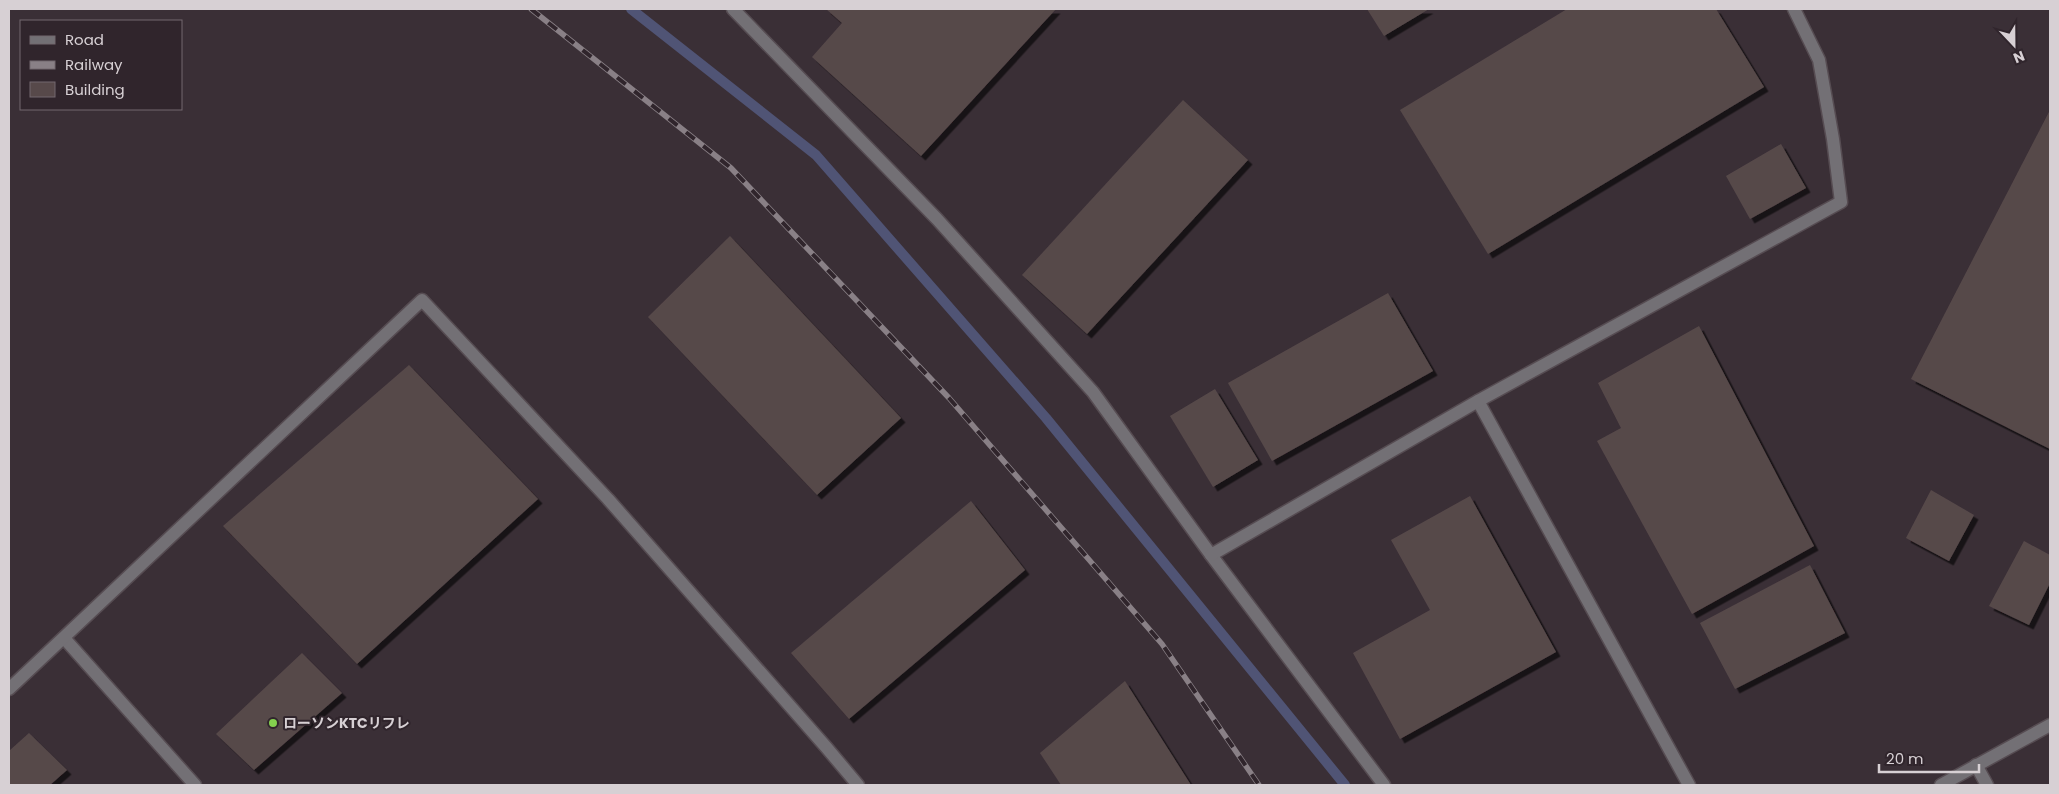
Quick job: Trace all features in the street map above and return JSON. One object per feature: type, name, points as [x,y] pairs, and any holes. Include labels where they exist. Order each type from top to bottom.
[{"type":"street","points":[[733,9],[936,218],[1093,392],[1211,555],[1384,785]]},
{"type":"street","points":[[1211,555],[1478,401],[1842,202],[1819,60],[1794,9]]},
{"type":"street","points":[[9,689],[422,300],[608,499],[858,785]]},
{"type":"street","points":[[1478,401],[1689,785]]},
{"type":"street","points":[[64,638],[196,785]]},
{"type":"street","points":[[1941,785],[2050,724]]},
{"type":"street","points":[[1976,765],[1987,785]]},
{"type":"building","points":[[826,9],[1056,9],[921,156],[812,57],[842,23]]},
{"type":"building","points":[[1367,9],[1429,9],[1384,36]]},
{"type":"building","points":[[1567,9],[1716,9],[1764,87],[1488,254],[1400,110]]},
{"type":"building","points":[[1183,100],[1248,160],[1087,334],[1022,275]]},
{"type":"building","points":[[2050,110],[2050,449],[1911,379]]},
{"type":"building","points":[[1781,144],[1806,188],[1750,219],[1726,176]]},
{"type":"building","points":[[730,236],[901,418],[817,495],[648,317]]},
{"type":"building","points":[[1388,293],[1433,371],[1272,461],[1228,383]]},
{"type":"building","points":[[1699,326],[1814,546],[1692,614],[1597,441],[1621,428],[1598,383]]},
{"type":"building","points":[[409,365],[538,499],[357,664],[223,526]]},
{"type":"building","points":[[1215,389],[1258,460],[1213,487],[1170,416]]},
{"type":"building","points":[[1931,490],[1974,515],[1949,561],[1906,538]]},
{"type":"building","points":[[1470,496],[1556,652],[1400,739],[1353,653],[1430,610],[1391,540]]},
{"type":"building","points":[[971,501],[1025,570],[849,719],[791,653]]},
{"type":"building","points":[[2024,541],[2050,555],[2050,583],[2029,625],[1989,606]]},
{"type":"building","points":[[1810,565],[1845,633],[1735,689],[1700,623]]},
{"type":"building","points":[[302,653],[342,693],[254,770],[216,734]]},
{"type":"building","points":[[1125,681],[1191,785],[1061,785],[1040,753]]},
{"type":"building","points":[[29,733],[67,770],[50,785],[9,785],[9,751]]},
{"type":"waterway","points":[[631,9],[816,155],[1046,418],[1345,785]]},
{"type":"railway","points":[[531,9],[731,168],[949,398],[1162,644],[1259,785]]},
{"type":"place","name":"ローソンKTCリフレ","points":[[273,723]]}]
